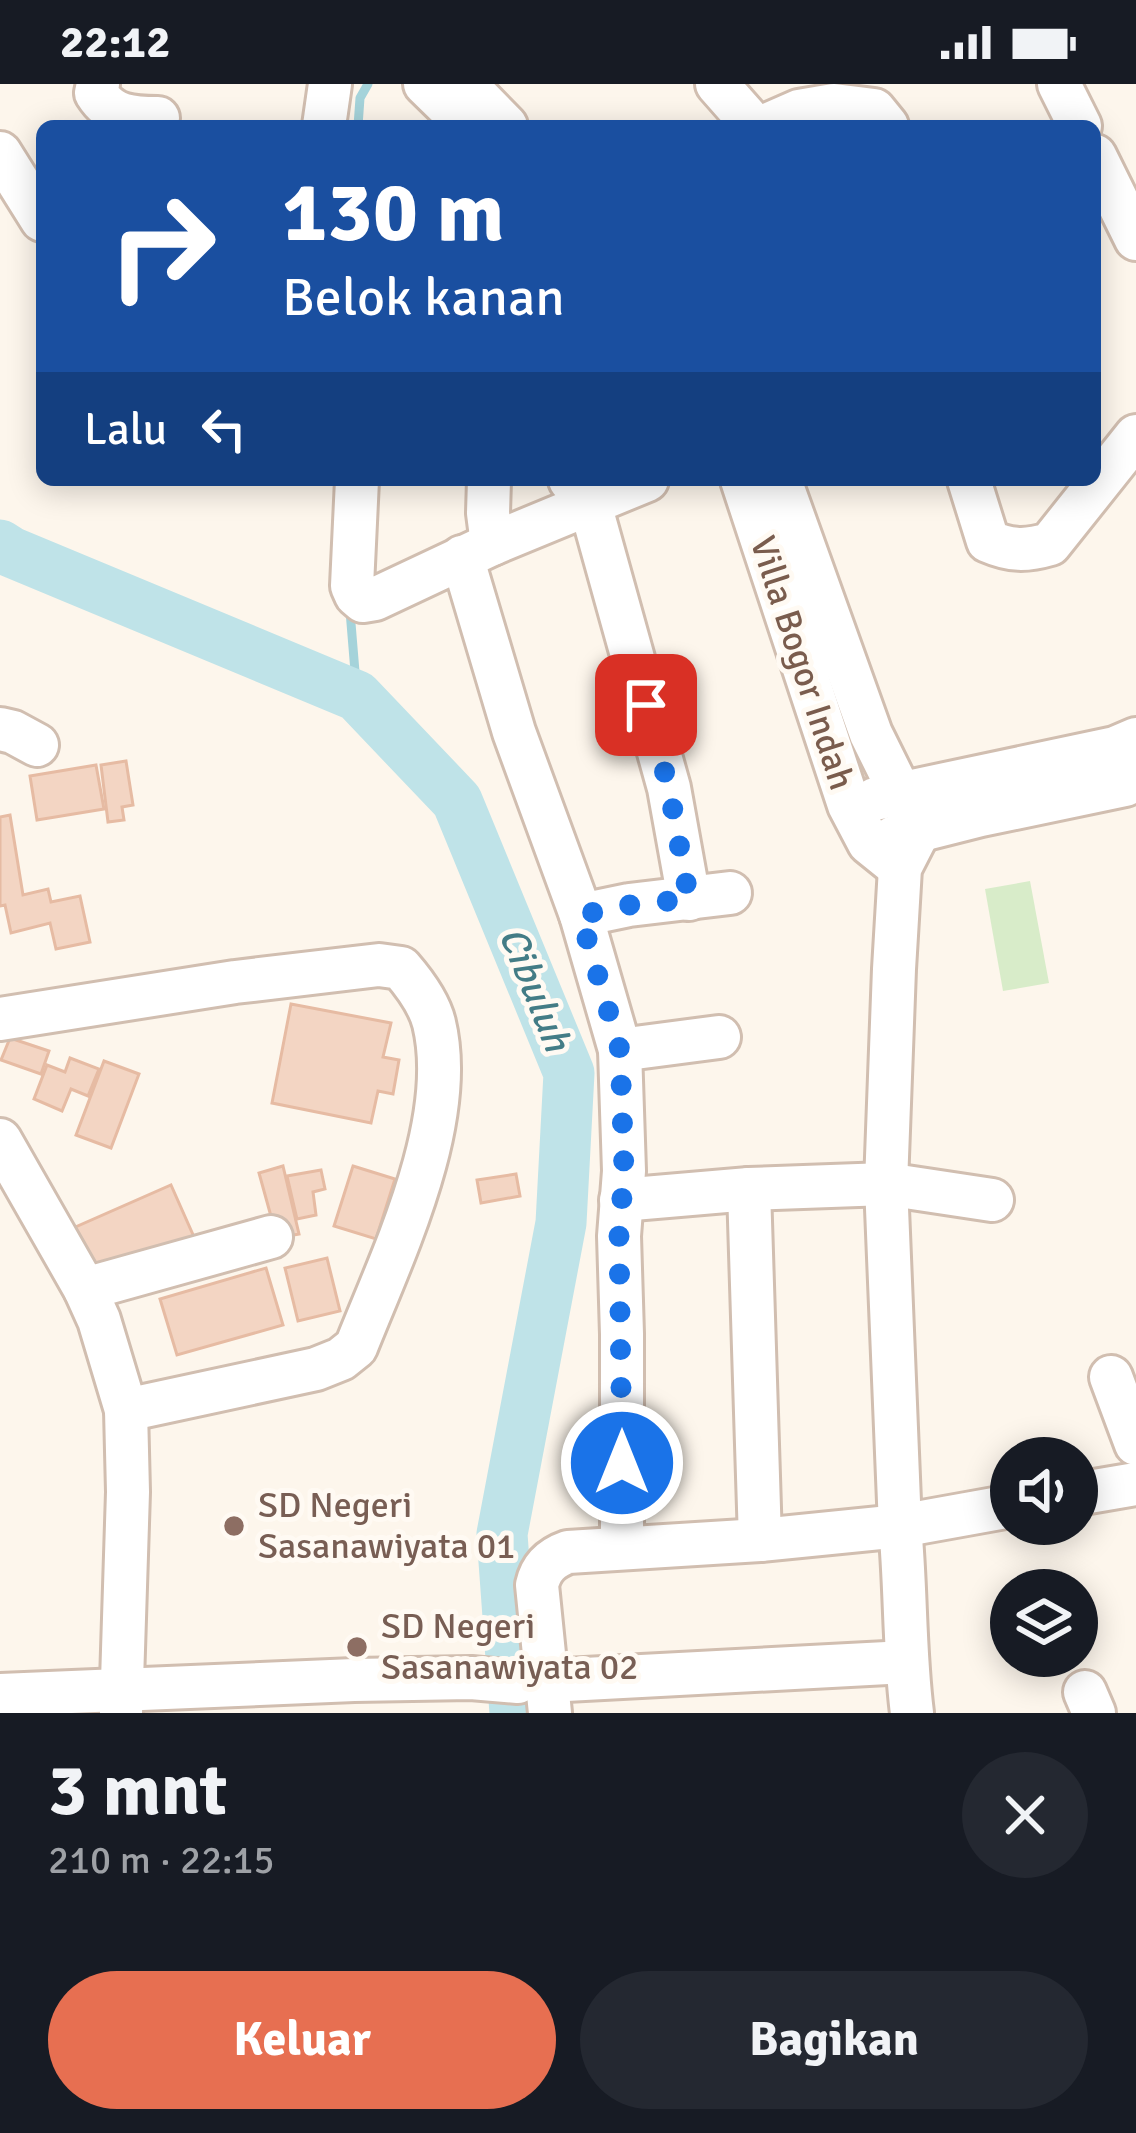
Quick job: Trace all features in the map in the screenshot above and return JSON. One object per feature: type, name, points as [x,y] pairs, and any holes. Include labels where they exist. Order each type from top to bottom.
[{"type":"street","points":[[98,84],[96,93],[102,103],[124,118],[163,109]]},
{"type":"street","points":[[325,120],[330,84]]},
{"type":"street","points":[[425,84],[461,120]]},
{"type":"street","points":[[465,84],[500,120]]},
{"type":"street","points":[[717,84],[749,120]]},
{"type":"street","points":[[1059,84],[1077,120]]},
{"type":"street","points":[[779,120],[834,105],[874,110],[882,120]]},
{"type":"street","points":[[0,153],[36,210]]},
{"type":"street","points":[[1101,168],[1136,239]]},
{"type":"street","points":[[1101,480],[1136,436]]},
{"type":"street","points":[[357,486],[352,586],[363,601],[477,551],[580,492],[614,486]]},
{"type":"street","points":[[490,486],[477,551],[514,732],[580,915],[620,1050],[622,1548]]},
{"type":"street","name":"Villa Bogor Indah","points":[[745,486],[888,828]]},
{"type":"street","name":"Villa Bogor Indah","points":[[782,486],[871,734],[888,828]]},
{"type":"street","points":[[971,486],[988,541],[1009,550],[1030,550],[1050,544],[1096,486]]},
{"type":"street","points":[[580,492],[669,788],[709,896],[580,915]]},
{"type":"street","points":[[888,828],[1136,739]]},
{"type":"street","points":[[888,828],[981,814],[1136,779]]},
{"type":"street","points":[[888,828],[893,969],[886,1184],[912,1713]]},
{"type":"street","points":[[0,1019],[380,965],[400,968],[415,984],[434,1019],[440,1062],[434,1124],[413,1203],[356,1347],[316,1369],[126,1410]]},
{"type":"street","points":[[620,1050],[718,1037]]},
{"type":"street","points":[[0,1140],[85,1289],[126,1410],[121,1701]]},
{"type":"street","points":[[621,1200],[886,1184],[992,1200]]},
{"type":"street","points":[[749,1189],[760,1540]]},
{"type":"street","points":[[85,1289],[272,1238]]},
{"type":"street","points":[[1112,1377],[1136,1444]]},
{"type":"street","points":[[1098,1491],[1136,1484]]},
{"type":"street","points":[[538,1692],[537,1585],[542,1569],[556,1556],[900,1526],[990,1510]]},
{"type":"street","points":[[0,1695],[121,1701],[355,1696],[471,1678],[538,1692],[906,1662]]},
{"type":"green space","points":[[1030,881],[1049,983],[1003,991],[985,889]]},
{"type":"building","points":[[126,761],[133,805],[122,807],[124,820],[108,822],[101,765]]},
{"type":"building","points":[[96,765],[104,809],[37,820],[30,776]]},
{"type":"building","points":[[10,815],[23,895],[48,889],[51,902],[80,896],[90,942],[56,949],[50,923],[11,933],[5,905],[0,906],[0,817]]},
{"type":"building","points":[[291,1004],[391,1023],[383,1057],[399,1060],[393,1094],[378,1091],[371,1123],[272,1103]]},
{"type":"building","points":[[10,1038],[49,1051],[41,1074],[1,1060]]},
{"type":"building","points":[[70,1058],[99,1069],[88,1096],[71,1089],[62,1111],[34,1099],[47,1065],[65,1072]]},
{"type":"building","points":[[104,1061],[139,1074],[111,1148],[76,1135]]},
{"type":"building","points":[[283,1166],[299,1234],[277,1238],[259,1173]]},
{"type":"building","points":[[353,1166],[395,1179],[376,1239],[334,1226]]},
{"type":"building","points":[[321,1170],[325,1189],[313,1192],[316,1215],[297,1219],[287,1176]]},
{"type":"building","points":[[516,1174],[520,1196],[481,1203],[477,1180]]},
{"type":"building","points":[[171,1185],[194,1237],[93,1281],[71,1229]]},
{"type":"building","points":[[327,1258],[340,1311],[298,1321],[285,1268]]},
{"type":"building","points":[[266,1268],[283,1325],[177,1355],[160,1299]]},
{"type":"waterway","points":[[358,120],[360,98],[368,84]]},
{"type":"waterway","name":"Cibuluh","points":[[0,545],[357,696],[457,801],[569,1073],[561,1223],[502,1534],[515,1713]]},
{"type":"waterway","points":[[350,611],[357,696]]},
{"type":"place","name":"SD Negeri Sasanawiyata 01","points":[[234,1526]]},
{"type":"place","name":"SD Negeri Sasanawiyata 02","points":[[357,1647]]},
{"type":"route","points":[[622,1463],[620,1050],[580,915],[689,899],[669,788],[646,705]]}]
